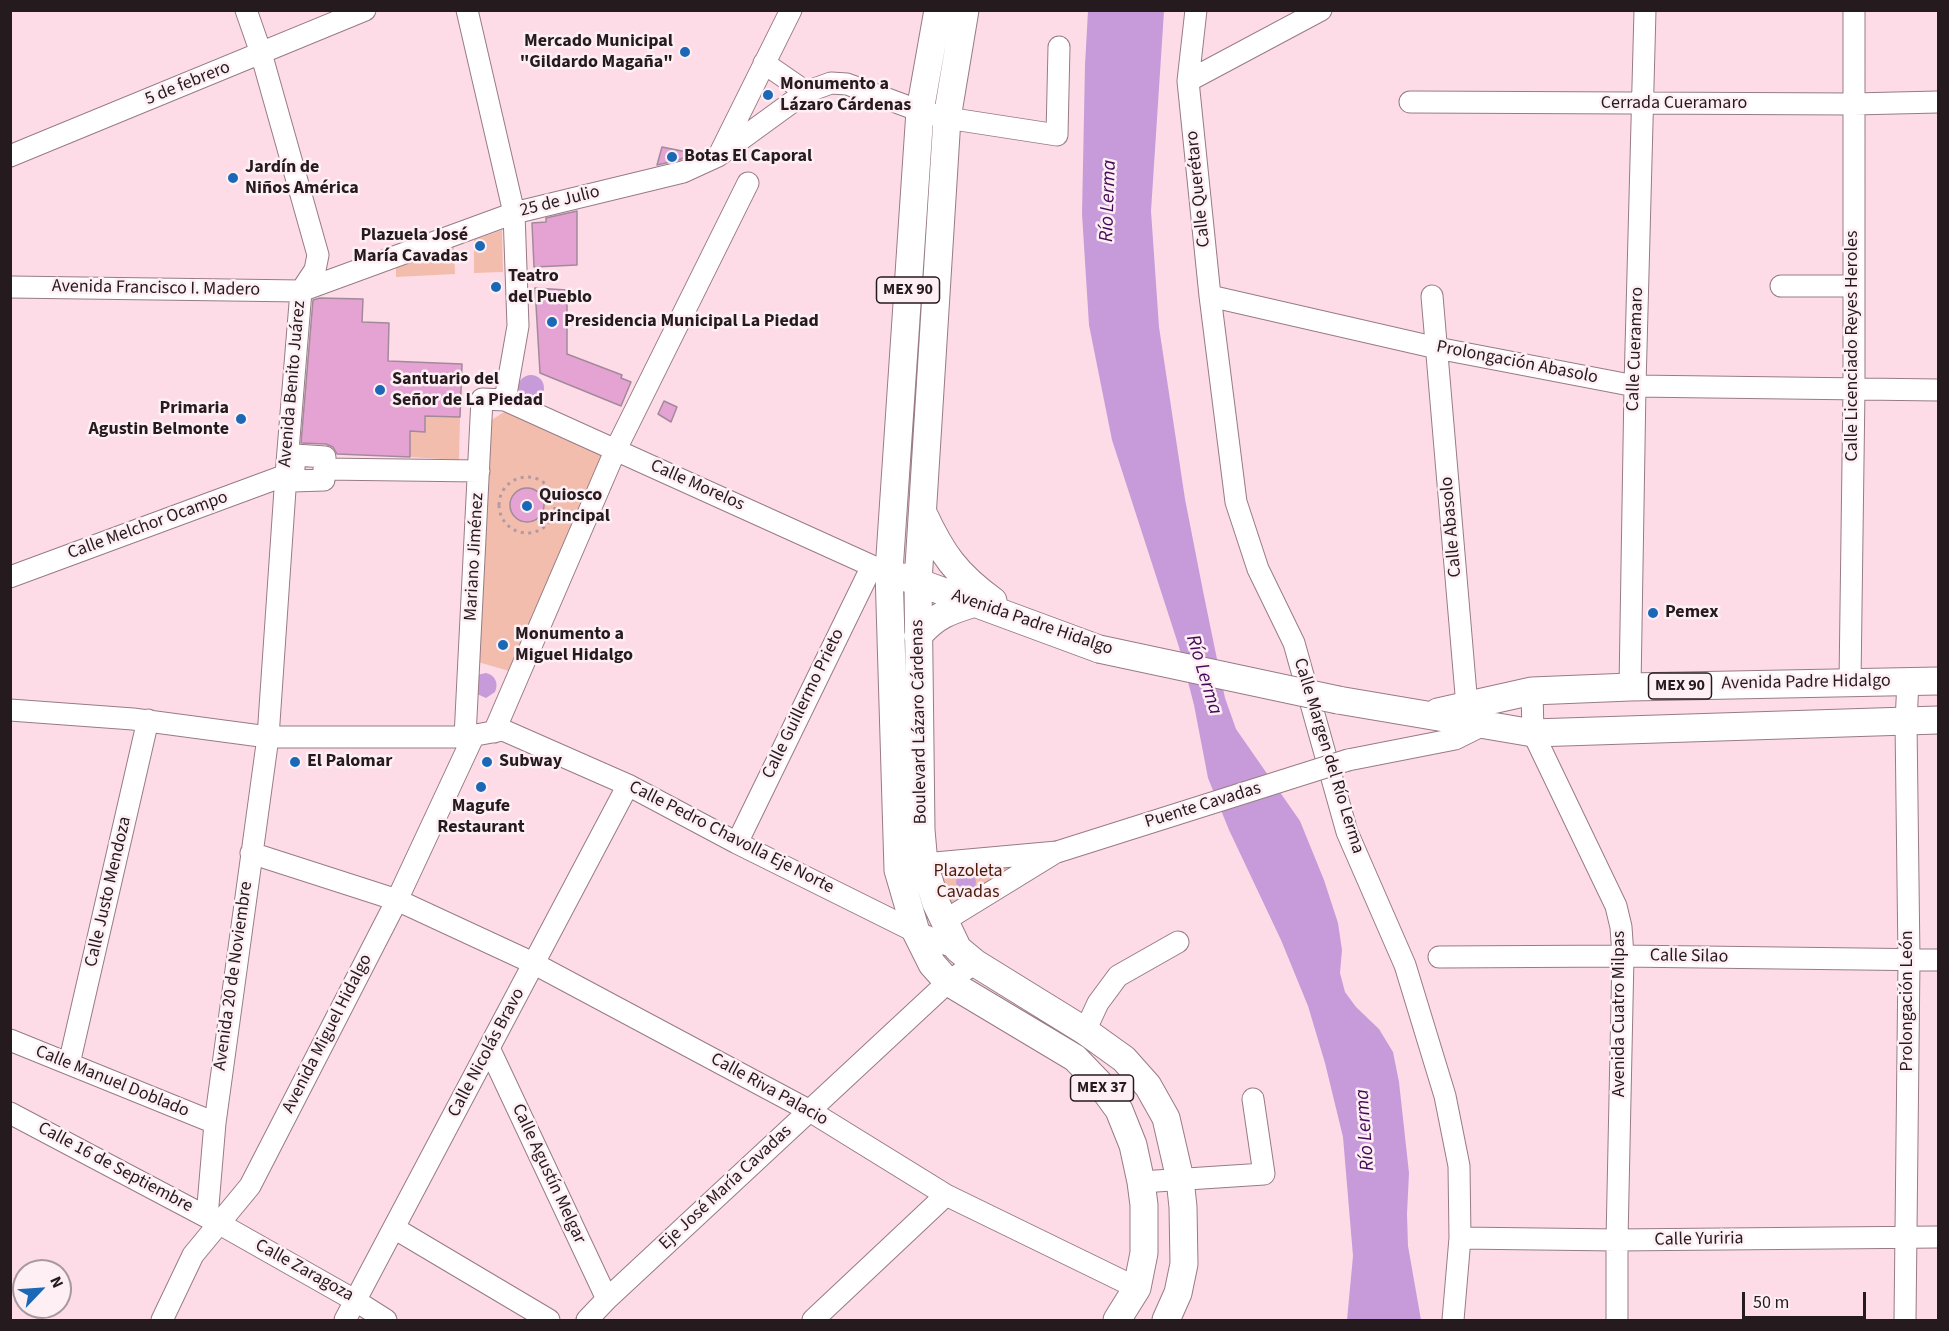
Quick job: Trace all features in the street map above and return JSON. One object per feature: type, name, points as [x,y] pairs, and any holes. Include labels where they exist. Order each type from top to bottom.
[{"type":"main road","name":"Boulevard Lázaro Cárdenas","points":[[938,10],[920,111],[880,568],[898,870],[916,932],[932,964],[948,982],[1076,1058],[1100,1084],[1119,1110],[1132,1145],[1144,1205],[1144,1253],[1132,1309]]},
{"type":"main road","name":"Boulevard Lázaro Cárdenas","points":[[965,10],[947,118],[918,582],[918,636],[921,830],[924,864],[944,921],[966,956]]},
{"type":"main road","name":"MEX 90","points":[[922,512],[938,546],[953,566],[970,584],[1016,618]]},
{"type":"main road","name":"Avenida Padre Hidalgo","points":[[880,568],[1099,649],[1338,700],[1424,715],[1475,716],[1533,733],[1938,720]]},
{"type":"main road","points":[[918,636],[938,617],[950,610],[975,603]]},
{"type":"main road","name":"Avenida Padre Hidalgo","points":[[1475,716],[1532,692],[1630,687],[1938,681]]},
{"type":"main road","name":"MEX 37","points":[[966,956],[1085,1031],[1124,1059],[1148,1086],[1166,1118],[1180,1179],[1184,1264],[1178,1293],[1166,1320]]},
{"type":"street","name":"Avenida Benito Juárez","points":[[246,10],[261,53],[318,255],[315,270],[301,291],[268,736]]},
{"type":"street","name":"5 de febrero","points":[[10,156],[365,10]]},
{"type":"street","points":[[467,10],[514,213],[518,326],[505,400]]},
{"type":"street","points":[[718,156],[791,10]]},
{"type":"street","name":"Calle Querétaro","points":[[1196,10],[1188,81],[1210,296]]},
{"type":"street","points":[[1188,81],[1321,10]]},
{"type":"street","name":"Calle Cueramaro","points":[[1630,687],[1645,10]]},
{"type":"street","name":"Calle Licenciado Reyes Heroles","points":[[1850,682],[1854,388],[1854,10]]},
{"type":"street","name":"25 de Julio","points":[[301,291],[514,213],[683,172],[718,156],[806,92],[831,83],[847,84],[920,111],[947,118],[1057,135],[1059,47]]},
{"type":"street","points":[[764,63],[806,92]]},
{"type":"street","name":"Cerrada Cueramaro","points":[[1410,102],[1854,104],[1938,102]]},
{"type":"street","name":"Avenida Miguel Hidalgo","points":[[162,1320],[193,1255],[214,1221],[250,1186],[484,734],[616,449],[748,183]]},
{"type":"street","points":[[1780,286],[1853,286]]},
{"type":"street","name":"Avenida Francisco I. Madero","points":[[10,287],[301,291]]},
{"type":"street","name":"Prolongación Abasolo","points":[[1210,296],[1437,348],[1635,386],[1938,390]]},
{"type":"street","name":"Calle Margen del Río Lerma","points":[[1210,296],[1236,502],[1258,569],[1294,643],[1347,832],[1405,965],[1445,1096],[1459,1166],[1460,1238],[1453,1320]]},
{"type":"street","name":"Calle Abasolo","points":[[1432,296],[1475,716]]},
{"type":"street","name":"Mariano Jiménez","points":[[484,734],[479,471],[482,399],[505,400]]},
{"type":"street","name":"Calle Morelos","points":[[505,400],[880,568]]},
{"type":"street","name":"Calle Melchor Ocampo","points":[[10,577],[289,471],[295,455],[325,457],[324,469],[479,471]]},
{"type":"street","name":"Calle Guillermo Prieto","points":[[737,843],[880,568]]},
{"type":"street","name":"Prolongación León","points":[[1905,1320],[1909,960],[1906,722],[1908,681]]},
{"type":"street","name":"Avenida Cuatro Milpas","points":[[1532,692],[1533,733],[1616,906],[1621,927],[1623,956],[1617,1320]]},
{"type":"street","points":[[10,710],[148,720],[268,736],[484,734]]},
{"type":"street","name":"Puente Cavadas","points":[[1057,852],[1348,760],[1455,739],[1475,716]]},
{"type":"street","name":"Calle Justo Mendoza","points":[[69,1064],[148,720]]},
{"type":"street","name":"Calle Pedro Chavolla Eje Norte","points":[[484,734],[628,785],[737,843],[966,956]]},
{"type":"street","name":"Avenida 20 de Noviembre","points":[[214,1221],[214,1123],[268,736]]},
{"type":"street","name":"Calle Nicolás Bravo","points":[[345,1320],[628,785]]},
{"type":"street","points":[[924,864],[1057,852]]},
{"type":"street","points":[[944,921],[1057,852]]},
{"type":"street","name":"Calle Riva Palacio","points":[[251,853],[397,900],[533,963],[810,1111],[1132,1309]]},
{"type":"street","points":[[1085,1031],[1098,1003],[1118,975],[1178,942]]},
{"type":"street","name":"Eje José María Cavadas","points":[[587,1320],[948,982],[966,956]]},
{"type":"street","name":"Calle Silao","points":[[1439,957],[1623,956],[1938,960]]},
{"type":"street","name":"Calle Manuel Doblado","points":[[10,1040],[214,1123]]},
{"type":"street","name":"Calle Agustín Melgar","points":[[489,1048],[607,1299]]},
{"type":"street","points":[[1141,1182],[1264,1174],[1253,1099]]},
{"type":"street","name":"Calle 16 de Septiembre","points":[[10,1113],[214,1221]]},
{"type":"street","points":[[813,1320],[946,1195]]},
{"type":"street","name":"Calle Zaragoza","points":[[214,1221],[386,1320]]},
{"type":"street","points":[[394,1228],[549,1320]]},
{"type":"street","name":"Calle Yuriria","points":[[1460,1238],[1617,1240],[1938,1237]]},
{"type":"path","points":[[519,478],[537,478],[552,491],[555,500],[552,518],[540,531],[522,533],[513,530],[506,524],[499,507],[504,489],[510,482],[519,478]]},
{"type":"green space","points":[[502,230],[503,272],[474,273],[474,240]]},
{"type":"green space","points":[[454,247],[455,274],[396,277],[396,268]]},
{"type":"green space","points":[[507,410],[609,452],[509,671],[478,662],[490,421]]},
{"type":"green space","points":[[425,416],[460,417],[459,460],[410,457],[410,431],[425,431]]},
{"type":"green space","name":"Plazoleta Cavadas","points":[[1077,844],[957,922],[935,874]]},
{"type":"water","name":"Río Lerma","points":[[1088,11],[1164,11],[1151,211],[1159,327],[1185,499],[1203,591],[1225,698],[1236,729],[1300,821],[1324,880],[1338,923],[1342,950],[1340,973],[1345,992],[1356,1007],[1379,1029],[1393,1052],[1399,1082],[1409,1173],[1408,1246],[1421,1320],[1347,1320],[1353,1256],[1343,1137],[1325,1063],[1308,1006],[1281,940],[1229,830],[1208,778],[1194,705],[1179,647],[1112,440],[1089,325],[1082,214]]},
{"type":"water","points":[[531,375],[540,379],[544,388],[540,397],[531,401],[522,397],[518,388],[522,379]]},
{"type":"water","points":[[486,673],[494,678],[497,686],[495,692],[486,698],[475,693],[477,675]]},
{"type":"water","points":[[962,872],[970,872],[976,878],[976,886],[970,892],[962,892],[956,886],[956,878]]},
{"type":"building","name":"Botas El Caporal","points":[[662,147],[687,152],[685,157],[679,160],[657,165]]},
{"type":"building","points":[[577,211],[577,265],[534,267],[532,223],[546,222],[546,218]]},
{"type":"building","name":"Presidencia Municipal La Piedad","points":[[535,288],[567,290],[567,354],[622,375],[621,378],[631,382],[621,406],[540,373]]},
{"type":"building","name":"Santuario del Señor de La Piedad","points":[[320,298],[363,299],[362,322],[389,323],[388,361],[462,364],[460,417],[425,416],[425,432],[410,431],[410,457],[337,454],[333,447],[326,444],[301,443],[313,300]]},
{"type":"building","points":[[664,401],[677,407],[671,422],[658,414]]},
{"type":"building","name":"Quiosco principal","points":[[527,488],[539,493],[544,505],[539,517],[527,522],[515,517],[510,505],[515,493]]},
{"type":"place","name":"Mercado Municipal \"Gildardo Magaña\"","points":[[685,52]]},
{"type":"place","name":"Monumento a Lázaro Cárdenas","points":[[768,95]]},
{"type":"place","name":"Botas El Caporal","points":[[672,157]]},
{"type":"place","name":"Jardín de Niños América","points":[[233,178]]},
{"type":"place","name":"Plazuela José María Cavadas","points":[[480,246]]},
{"type":"place","name":"Teatro del Pueblo","points":[[496,287]]},
{"type":"place","name":"Presidencia Municipal La Piedad","points":[[552,322]]},
{"type":"place","name":"Santuario del Señor de La Piedad","points":[[380,390]]},
{"type":"place","name":"Primaria Agustin Belmonte","points":[[241,419]]},
{"type":"place","name":"Quiosco principal","points":[[527,506]]},
{"type":"place","name":"Pemex","points":[[1653,613]]},
{"type":"place","name":"Monumento a Miguel Hidalgo","points":[[503,645]]},
{"type":"place","name":"El Palomar","points":[[295,762]]},
{"type":"place","name":"Subway","points":[[487,762]]},
{"type":"place","name":"Magufe Restaurant","points":[[481,787]]}]
